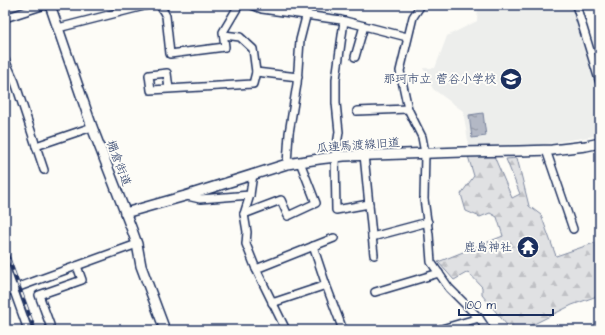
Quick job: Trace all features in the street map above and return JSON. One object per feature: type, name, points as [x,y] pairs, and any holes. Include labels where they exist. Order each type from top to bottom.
[{"type":"street","points":[[5,18],[45,5]]},
{"type":"street","name":"棚倉街道","points":[[50,5],[92,127],[137,244],[141,266],[165,330]]},
{"type":"street","points":[[58,28],[148,5]]},
{"type":"street","points":[[160,5],[166,16],[170,54],[225,47],[224,32],[239,5]]},
{"type":"street","points":[[252,5],[262,10],[344,21],[407,37]]},
{"type":"street","points":[[287,164],[298,77],[300,40],[309,5]]},
{"type":"street","points":[[421,5],[413,17],[400,71],[408,108],[422,137],[424,153],[424,199],[428,222],[431,262],[449,288],[479,318],[487,330]]},
{"type":"street","points":[[576,5],[600,83]]},
{"type":"street","points":[[344,21],[336,79],[336,103],[339,132],[335,157],[336,210],[369,204]]},
{"type":"street","points":[[355,57],[364,26]]},
{"type":"street","points":[[169,89],[253,84],[256,72],[253,49],[240,37],[224,35]]},
{"type":"street","points":[[5,60],[15,82],[44,170]]},
{"type":"street","points":[[256,72],[298,77]]},
{"type":"street","points":[[357,111],[408,108]]},
{"type":"street","points":[[36,146],[92,127]]},
{"type":"street","name":"瓜連馬渡線旧道","points":[[125,212],[185,196],[287,164],[300,162],[364,155],[519,152],[586,146],[600,143]]},
{"type":"street","points":[[546,150],[573,229]]},
{"type":"street","points":[[364,155],[374,255]]},
{"type":"street","points":[[244,214],[281,200],[288,216],[316,203],[300,162]]},
{"type":"street","points":[[253,174],[250,195],[244,214],[247,232],[246,244],[272,303],[286,330]]},
{"type":"street","points":[[185,196],[200,198],[250,195]]},
{"type":"street","points":[[372,237],[428,222]]},
{"type":"street","points":[[256,268],[334,238]]},
{"type":"street","points":[[5,292],[137,244]]},
{"type":"street","points":[[312,246],[343,330]]},
{"type":"street","points":[[5,266],[28,330]]},
{"type":"street","points":[[50,325],[40,295],[82,280],[77,266]]},
{"type":"street","points":[[375,292],[438,273]]},
{"type":"street","points":[[272,303],[326,285]]},
{"type":"street","points":[[438,330],[479,318]]},
{"type":"shaded area","name":"那珂市立 菅谷小学校","points":[[478,5],[506,7],[510,5],[571,5],[600,99],[600,135],[540,145],[469,147],[463,111],[433,89],[423,68],[435,68],[447,36],[477,21]]},
{"type":"green space","points":[[468,156],[494,156],[512,198],[520,194],[506,159],[517,158],[529,206],[541,215],[556,256],[600,241],[600,295],[572,305],[522,330],[511,330],[482,295],[482,287],[468,272],[454,280],[438,262],[503,236],[497,217],[490,213],[480,217],[466,211],[461,194],[474,176]]},
{"type":"water","points":[[483,113],[486,136],[472,138],[469,115]]},
{"type":"railway","points":[[5,248],[35,330]]},
{"type":"place","name":"那珂市立 菅谷小学校","points":[[511,79]]},
{"type":"place","name":"鹿島神社","points":[[528,247]]}]
